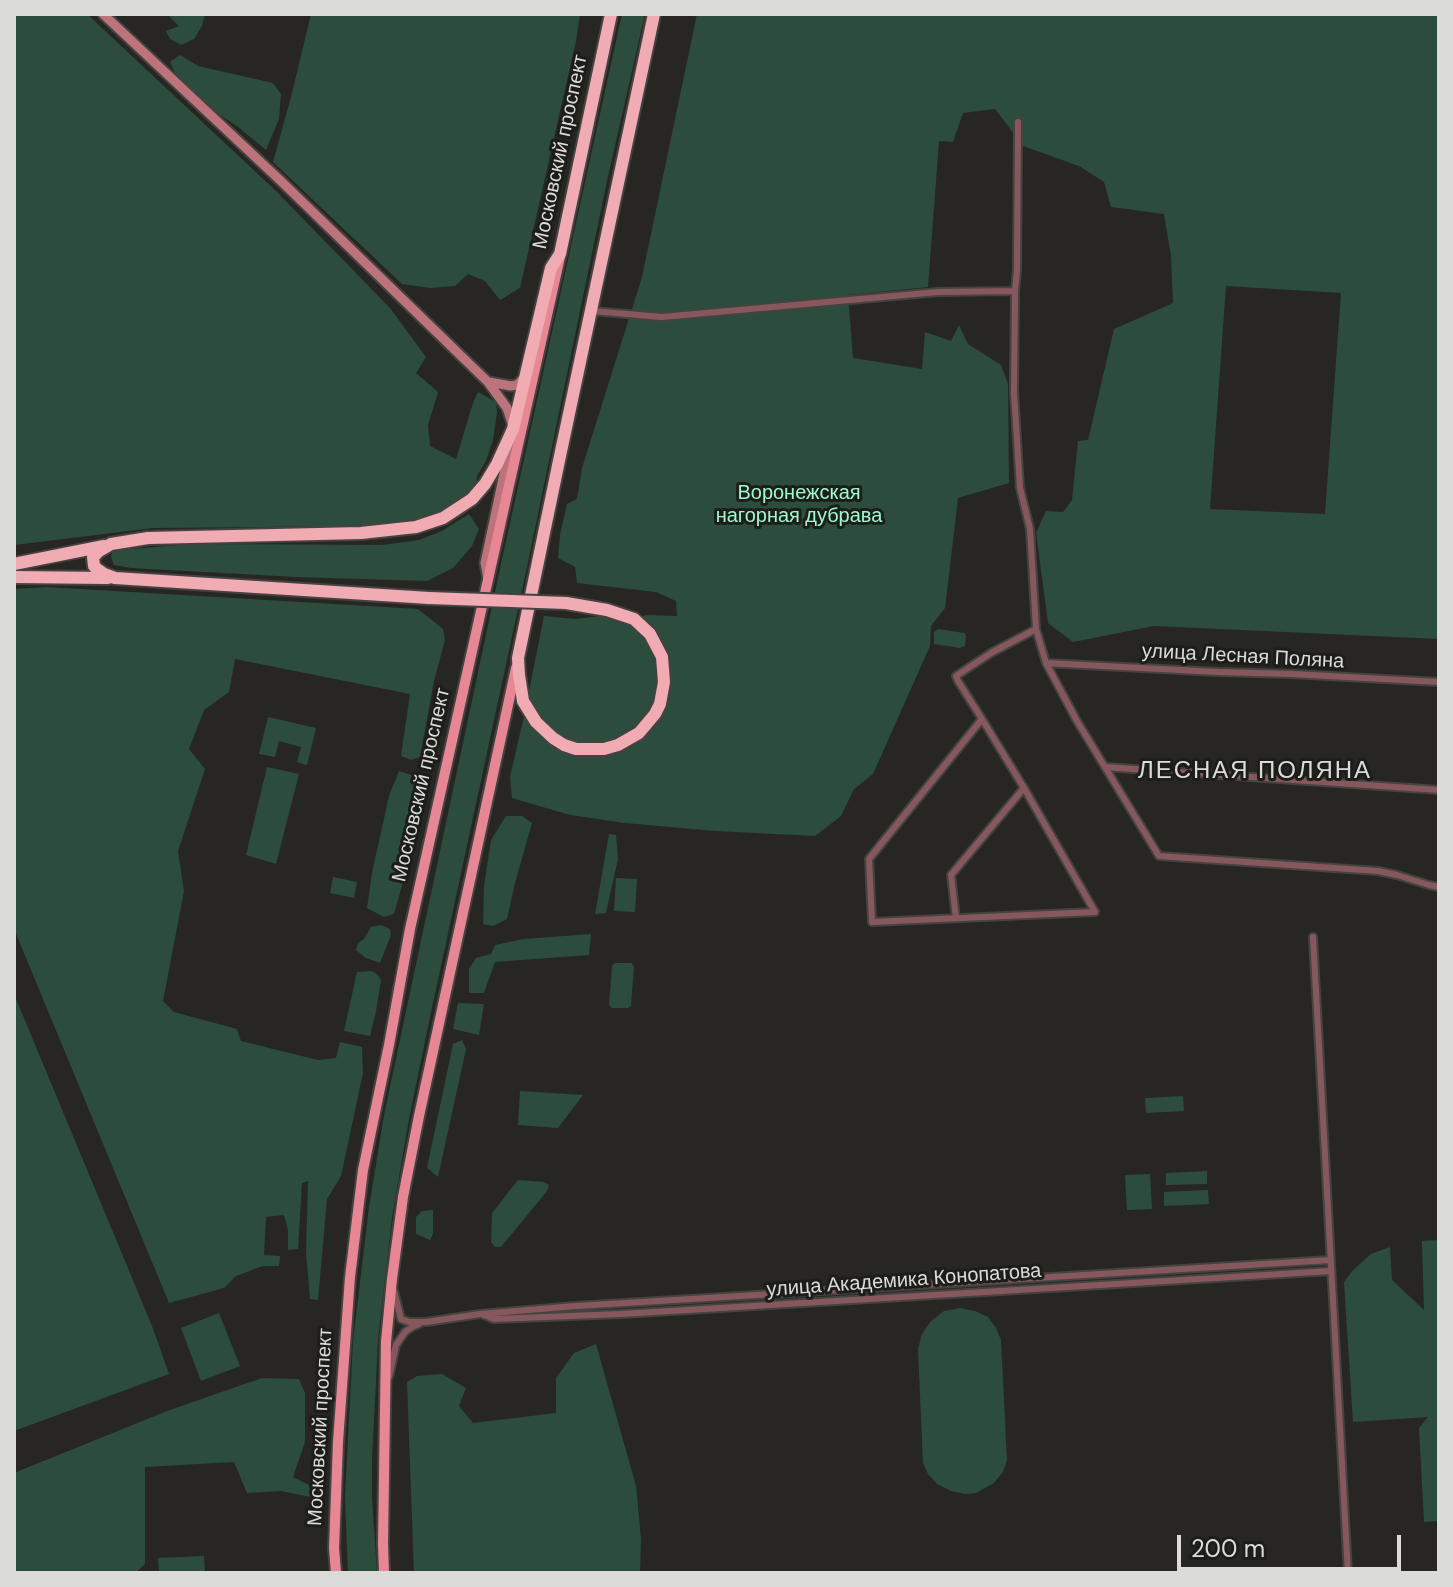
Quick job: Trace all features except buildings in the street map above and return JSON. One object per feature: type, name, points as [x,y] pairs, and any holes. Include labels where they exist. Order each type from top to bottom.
[{"type":"highway","name":"Московский проспект","points":[[560,254],[611,14]]},
{"type":"highway","points":[[14,577],[115,578],[429,598],[566,603],[588,605],[634,619],[650,634],[662,657],[664,682],[660,704],[648,724],[628,740],[604,749],[576,749],[564,745],[536,722],[527,710],[520,690],[518,658],[560,456],[592,311],[654,14]]},
{"type":"highway","points":[[14,564],[148,538],[387,531],[431,523],[459,509],[478,491],[497,464],[513,429],[551,268],[560,254]]},
{"type":"highway","points":[[111,544],[95,554],[93,562],[100,572],[115,578]]},
{"type":"main road","name":"Московский проспект","points":[[336,1573],[338,1442],[350,1277],[363,1170],[410,929],[560,254]]},
{"type":"main road","points":[[384,1573],[386,1342],[403,1197],[518,658]]},
{"type":"street","points":[[103,14],[488,382],[507,408],[513,429],[485,563],[488,582]]},
{"type":"street","points":[[1018,122],[1014,392],[1020,488],[1030,529],[1036,629],[1046,663],[1077,721],[1159,856],[1378,871],[1439,887]]},
{"type":"street","points":[[592,311],[662,317],[938,292],[1015,291]]},
{"type":"street","points":[[488,382],[511,386],[517,385],[525,377]]},
{"type":"street","points":[[982,719],[869,859],[872,922],[1095,912],[1024,788],[956,676],[1036,629]]},
{"type":"street","name":"улица Лесная Поляна","points":[[1046,663],[1439,682]]},
{"type":"street","points":[[1105,767],[1439,790]]},
{"type":"street","points":[[956,918],[951,875],[1024,788]]},
{"type":"street","points":[[1313,937],[1348,1573]]},
{"type":"street","name":"улица Академика Конопатова","points":[[426,1322],[576,1306],[1330,1260]]},
{"type":"street","name":"улица Академика Конопатова","points":[[480,1314],[494,1319],[567,1316],[1331,1271]]},
{"type":"street","points":[[392,1279],[401,1319],[426,1322]]},
{"type":"street","points":[[385,1397],[396,1345],[405,1332],[426,1322]]},
{"type":"green space","points":[[14,14],[87,14],[276,191],[390,308],[426,357],[416,373],[438,392],[428,425],[430,446],[456,459],[478,392],[496,402],[493,440],[477,476],[476,486],[447,509],[419,520],[369,526],[153,528],[14,545]]},
{"type":"green space","points":[[167,14],[205,14],[194,39],[181,45],[170,39],[166,31],[179,26]]},
{"type":"green space","points":[[311,14],[580,14],[520,288],[500,300],[485,281],[468,274],[455,286],[430,288],[402,284],[273,162]]},
{"type":"green space","points":[[622,14],[645,14],[430,1017],[392,1218],[378,1340],[372,1459],[377,1573],[348,1573],[345,1497],[353,1341],[384,1115]]},
{"type":"green space","name":"Воронежская нагорная дубрава","points":[[697,14],[1439,14],[1439,639],[1154,626],[1073,642],[1048,623],[1036,533],[1046,511],[1063,512],[1072,500],[1078,441],[1088,440],[1114,329],[1173,303],[1171,256],[1164,214],[1111,207],[1104,182],[1079,166],[1023,146],[995,109],[963,113],[953,142],[939,141],[928,287],[848,295],[853,358],[922,369],[925,332],[951,341],[959,325],[968,344],[1001,365],[1008,384],[1009,483],[958,498],[945,608],[931,626],[930,646],[873,774],[854,789],[841,816],[815,836],[625,823],[570,815],[512,798],[510,777],[544,616],[575,619],[601,616],[626,624],[646,615],[677,616],[676,601],[656,592],[577,583],[575,567],[558,558],[567,504],[577,499],[582,468],[642,277]],"holes":[[[1226,286],[1341,293],[1325,514],[1210,509]]]},
{"type":"green space","points":[[180,55],[198,66],[273,83],[281,94],[279,119],[266,150],[211,109],[178,79],[170,62]]},
{"type":"green space","points":[[469,514],[479,529],[472,546],[453,568],[427,581],[131,568],[114,565],[111,557],[112,552],[120,550],[192,544],[382,545],[419,540],[442,531]]},
{"type":"green space","points":[[47,587],[418,609],[443,629],[445,640],[420,757],[411,760],[401,756],[410,694],[235,659],[229,692],[204,710],[189,749],[205,769],[178,851],[184,891],[163,1001],[174,1012],[237,1029],[241,1041],[318,1060],[336,1058],[340,1042],[362,1047],[363,1073],[341,1176],[327,1199],[318,1300],[310,1299],[306,1252],[308,1181],[302,1183],[298,1249],[288,1250],[284,1215],[266,1217],[264,1255],[280,1256],[279,1266],[263,1266],[236,1276],[224,1288],[169,1303],[14,929],[14,589]]},
{"type":"green space","points":[[938,629],[964,633],[965,646],[934,644],[934,632]]},
{"type":"green space","points":[[268,717],[316,728],[307,765],[297,762],[301,747],[279,741],[275,757],[259,754]]},
{"type":"green space","points":[[267,767],[299,774],[276,864],[246,855]]},
{"type":"green space","points":[[399,771],[423,779],[415,840],[394,914],[384,917],[367,908],[389,796]]},
{"type":"green space","points":[[506,816],[522,816],[532,823],[507,919],[493,926],[483,924],[484,886],[491,840]]},
{"type":"green space","points":[[609,834],[616,835],[618,859],[606,913],[595,914]]},
{"type":"green space","points":[[333,877],[357,882],[354,898],[330,893]]},
{"type":"green space","points":[[616,878],[637,879],[635,912],[614,911]]},
{"type":"green space","points":[[381,925],[390,929],[391,935],[380,963],[356,950],[371,927]]},
{"type":"green space","points":[[591,934],[589,955],[495,962],[484,993],[469,993],[469,969],[476,958],[491,954],[495,945],[524,939]]},
{"type":"green space","points":[[615,963],[631,963],[634,966],[631,1006],[628,1008],[612,1008],[609,1005],[612,966]]},
{"type":"green space","points":[[371,971],[381,980],[370,1036],[344,1031],[357,972]]},
{"type":"green space","points":[[14,994],[169,1374],[14,1431]]},
{"type":"green space","points":[[458,1003],[484,1004],[479,1035],[453,1029]]},
{"type":"green space","points":[[462,1040],[466,1049],[438,1177],[427,1168],[453,1044]]},
{"type":"green space","points":[[520,1091],[583,1095],[558,1128],[518,1125]]},
{"type":"green space","points":[[1183,1096],[1184,1111],[1146,1113],[1145,1098]]},
{"type":"green space","points":[[1207,1171],[1207,1184],[1166,1185],[1166,1173]]},
{"type":"green space","points":[[1150,1174],[1152,1209],[1127,1210],[1125,1175]]},
{"type":"green space","points":[[518,1180],[549,1185],[501,1247],[495,1247],[491,1242],[492,1213]]},
{"type":"green space","points":[[1208,1190],[1209,1204],[1164,1206],[1164,1192]]},
{"type":"green space","points":[[433,1210],[430,1240],[416,1234],[416,1217],[422,1211]]},
{"type":"green space","points":[[1439,1240],[1439,1521],[1424,1522],[1419,1428],[1428,1417],[1353,1422],[1344,1282],[1371,1254],[1390,1247],[1392,1280],[1424,1310],[1422,1241]]},
{"type":"green space","points":[[960,1308],[988,1317],[1001,1340],[1007,1460],[1003,1472],[994,1483],[976,1493],[965,1494],[937,1484],[923,1463],[918,1349],[922,1334],[931,1321],[944,1311]]},
{"type":"green space","points":[[219,1313],[240,1366],[201,1381],[181,1328]]},
{"type":"green space","points":[[596,1344],[636,1486],[641,1539],[640,1573],[414,1573],[407,1382],[417,1376],[442,1374],[466,1388],[459,1406],[473,1423],[556,1413],[556,1378],[574,1353]]},
{"type":"green space","points":[[262,1378],[299,1379],[305,1393],[305,1442],[293,1477],[309,1485],[311,1497],[281,1491],[247,1493],[234,1462],[145,1467],[145,1564],[135,1573],[14,1573],[14,1473],[167,1411]]},
{"type":"green space","points":[[204,1556],[205,1573],[159,1573],[158,1558]]},
{"type":"district","name":"ЛЕСНАЯ ПОЛЯНА","points":[[1255,772]]}]
